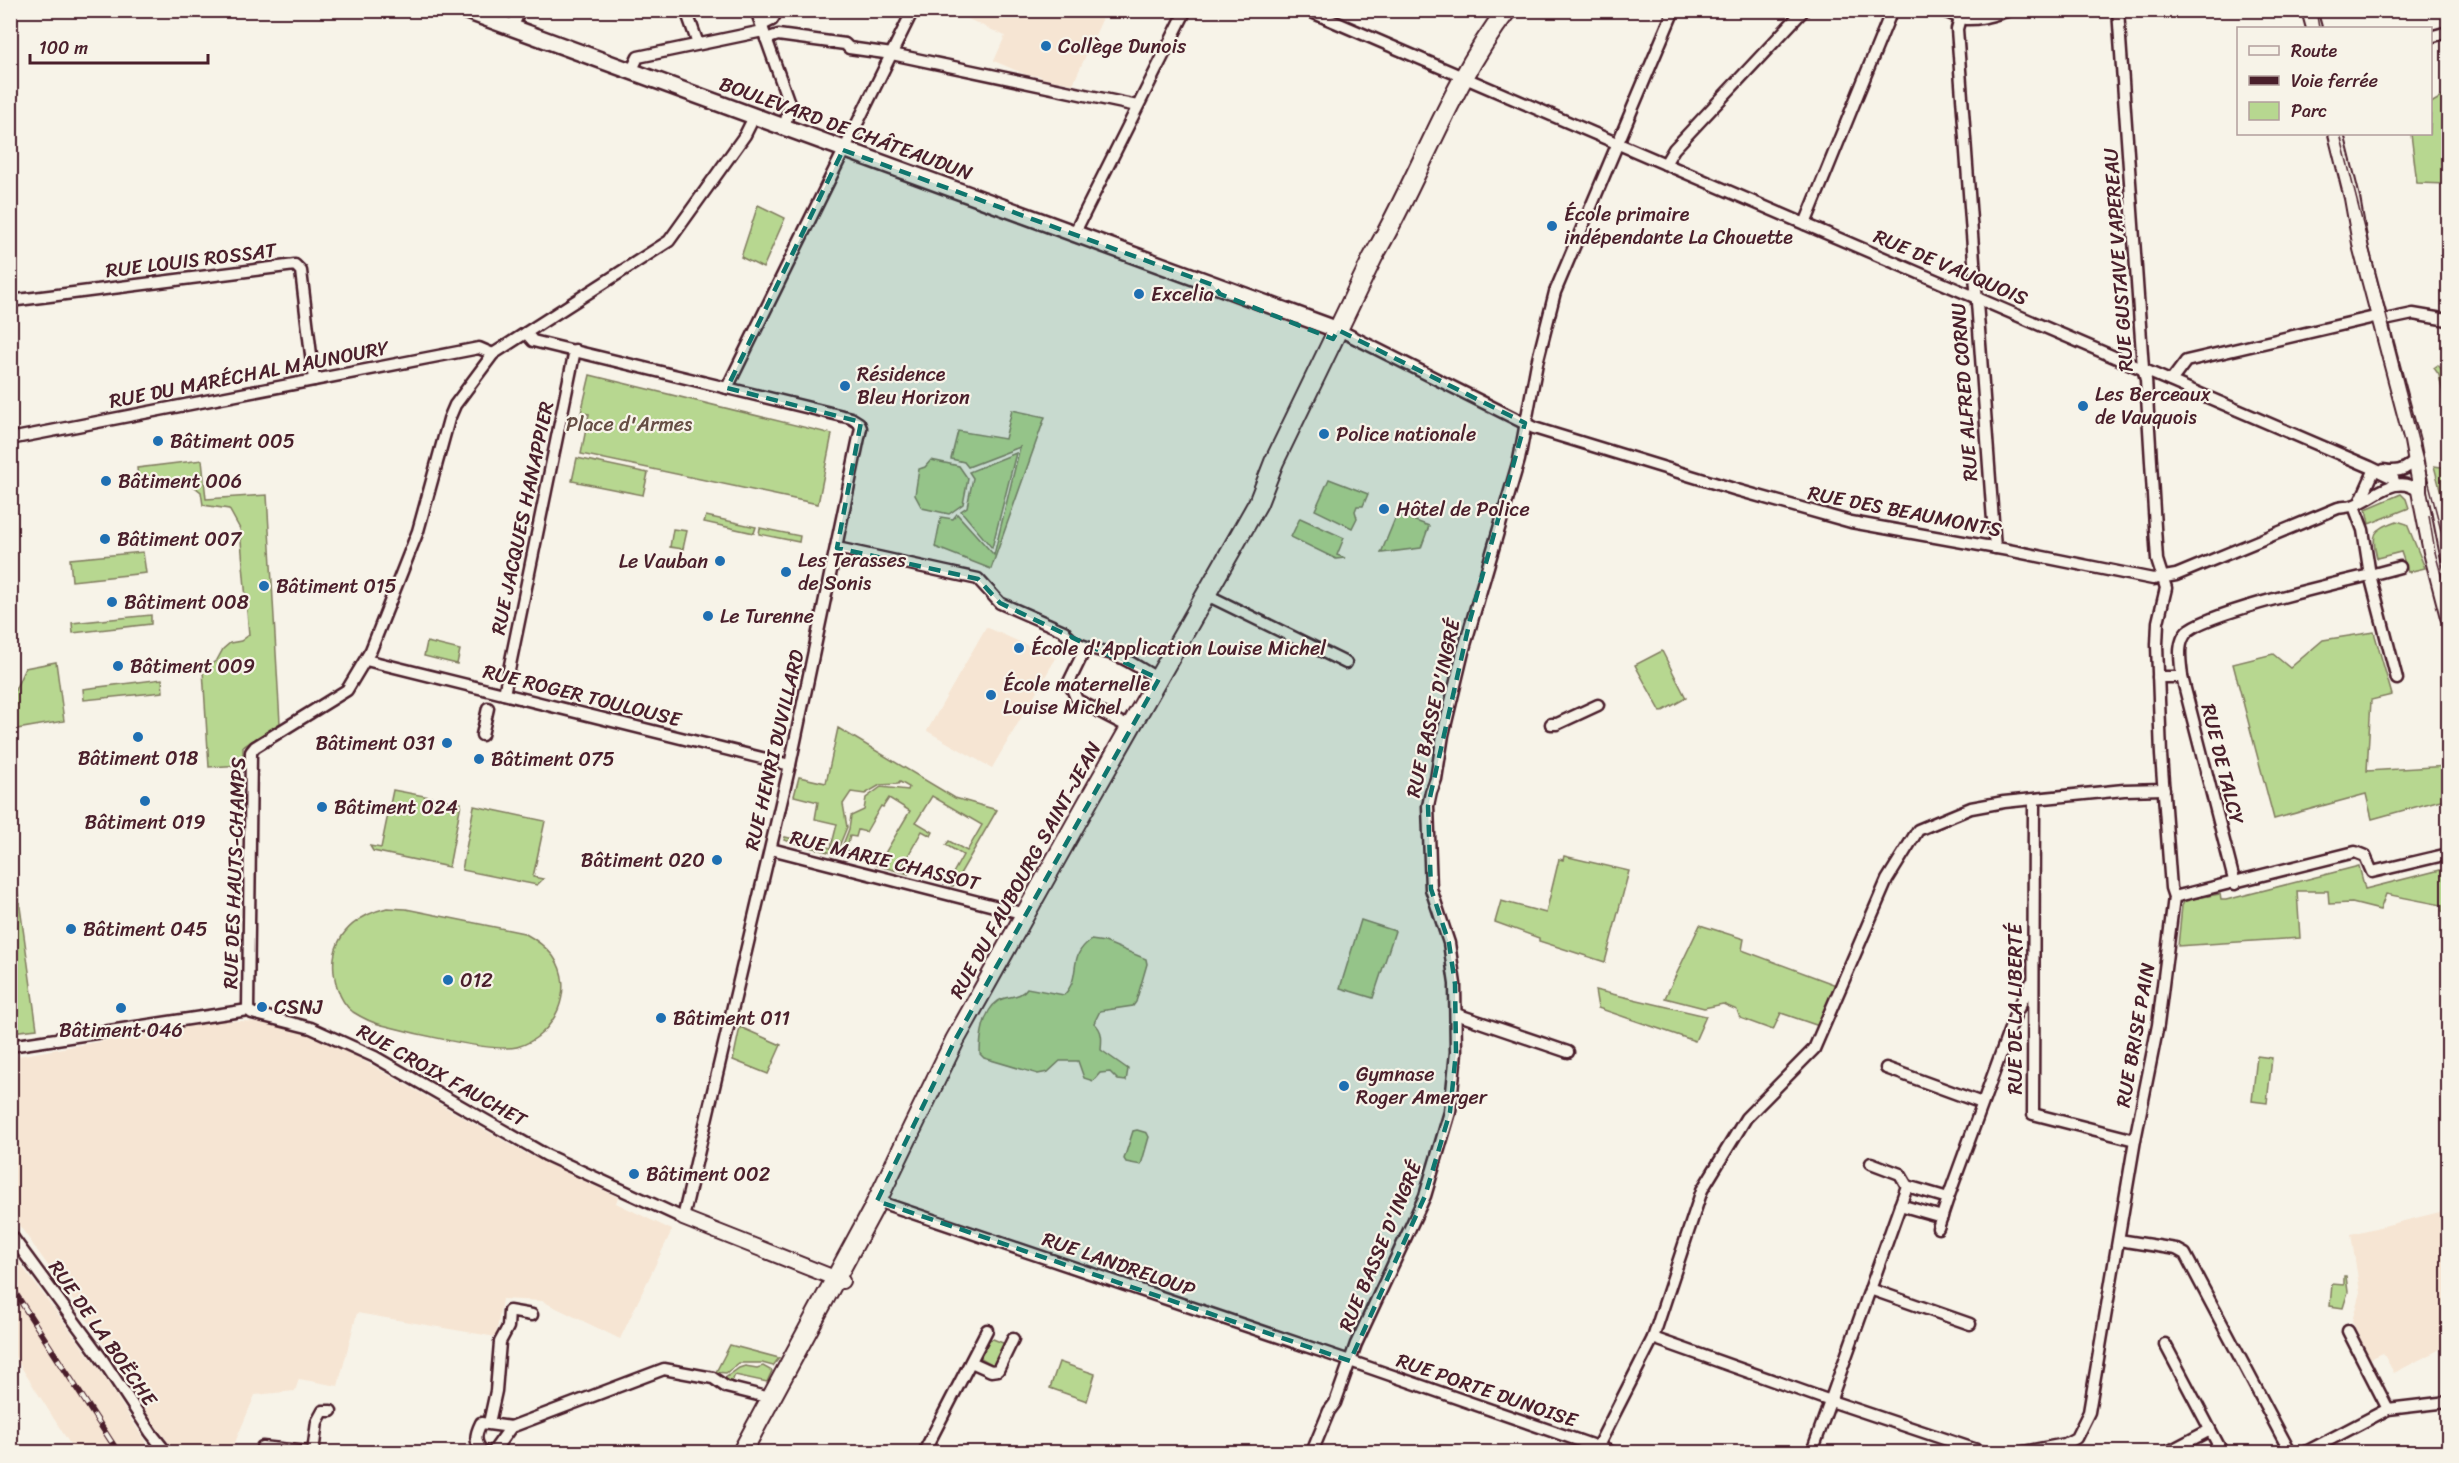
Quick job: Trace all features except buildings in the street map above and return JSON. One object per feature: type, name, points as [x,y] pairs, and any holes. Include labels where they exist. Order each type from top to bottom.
[{"type":"main road","name":"BOULEVARD DE CHÂTEAUDUN","points":[[464,10],[498,16],[512,28],[1074,234],[1338,335]]},
{"type":"main road","name":"RUE DU FAUBOURG SAINT-JEAN","points":[[1265,490],[1274,462],[1338,335],[1383,254],[1392,225],[1465,77],[1507,10]]},
{"type":"main road","name":"RUE DU FAUBOURG SAINT-JEAN","points":[[832,1281],[877,1201],[955,1040],[1208,595],[1265,490],[1284,464],[1297,438],[1338,335]]},
{"type":"main road","points":[[742,1452],[832,1281]]},
{"type":"main road","points":[[754,1452],[832,1281]]},
{"type":"main road","points":[[747,1452],[765,1418],[770,1398]]},
{"type":"street","points":[[512,28],[520,10]]},
{"type":"street","points":[[686,10],[698,44]]},
{"type":"street","points":[[756,10],[789,104],[784,128]]},
{"type":"street","points":[[764,31],[778,10]]},
{"type":"street","points":[[526,333],[534,340],[727,388],[913,10]]},
{"type":"street","points":[[1074,234],[1186,10]]},
{"type":"street","name":"RUE DE VAUQUOIS","points":[[1307,10],[2143,368],[2393,478],[2395,484],[2409,485],[2419,491]]},
{"type":"street","name":"RUE BASSE D'INGRÉ","points":[[1312,1452],[1329,1411],[1335,1403],[1381,1288],[1390,1275],[1425,1196],[1450,1112],[1456,1014],[1449,943],[1431,889],[1428,806],[1436,779],[1443,735],[1470,620],[1519,460],[1525,423],[1555,292],[1674,10]]},
{"type":"street","points":[[1665,164],[1674,149],[1804,10]]},
{"type":"street","points":[[1805,224],[1892,10]]},
{"type":"street","points":[[1938,10],[1974,18],[2010,10]]},
{"type":"street","name":"RUE GUSTAVE VAPEREAU","points":[[2118,10],[2143,368],[2146,380],[2157,561],[2162,578]]},
{"type":"street","points":[[2309,10],[2314,27]]},
{"type":"street","name":"RUE ALFRED CORNU","points":[[1953,13],[1957,29],[1995,548]]},
{"type":"street","points":[[631,72],[638,57],[764,31],[892,54],[1137,106]]},
{"type":"street","points":[[2432,36],[2448,32]]},
{"type":"street","name":"RUE DES HAUTS-CHAMPS","points":[[248,1010],[251,752],[255,747],[348,690],[366,660],[421,524],[446,425],[455,405],[493,354],[669,241],[743,138],[754,117]]},
{"type":"street","points":[[2336,135],[2352,198],[2361,249],[2415,460],[2431,552],[2448,617]]},
{"type":"street","name":"RUE LOUIS ROSSAT","points":[[10,301],[294,265],[301,271],[314,380]]},
{"type":"street","points":[[2170,381],[2186,361],[2379,319],[2413,314],[2448,320]]},
{"type":"street","name":"RUE DES BEAUMONTS","points":[[1338,335],[1525,423],[1621,455],[1851,522],[2153,579],[2176,575],[2338,508],[2358,503],[2395,484]]},
{"type":"street","name":"RUE DU MARÉCHAL MAUNOURY","points":[[10,438],[479,348],[493,354]]},
{"type":"street","name":"RUE JACQUES HANAPPIER","points":[[504,694],[575,350]]},
{"type":"street","name":"RUE HENRI DUVILLARD","points":[[683,1218],[771,849],[861,433],[859,423],[851,418],[727,388]]},
{"type":"street","points":[[2397,679],[2370,575],[2358,503],[2372,469],[2397,472],[2407,468],[2415,460]]},
{"type":"street","points":[[837,548],[978,579],[1000,603],[1064,631],[1070,640],[1117,656],[1159,679]]},
{"type":"street","name":"RUE DE TALCY","points":[[2235,884],[2182,677],[2180,653],[2182,640],[2187,632],[2203,622],[2288,596],[2400,567]]},
{"type":"street","name":"RUE BRISE PAIN","points":[[2023,1452],[2067,1448],[2076,1437],[2089,1412],[2157,1025],[2174,897],[2171,888],[2158,677],[2158,622],[2166,588],[2162,578]]},
{"type":"street","points":[[1208,595],[1346,663]]},
{"type":"street","points":[[1086,647],[1069,682],[1077,700],[1130,729]]},
{"type":"street","name":"RUE ROGER TOULOUSE","points":[[366,660],[790,765]]},
{"type":"street","points":[[2158,677],[2182,677]]},
{"type":"street","points":[[1551,724],[1557,724],[1598,705]]},
{"type":"street","points":[[482,735],[488,708]]},
{"type":"street","points":[[1596,1450],[1653,1338],[1702,1190],[1746,1118],[1814,1049],[1887,880],[1918,830],[1971,808],[2124,790],[2164,789]]},
{"type":"street","name":"RUE DE LA LIBERTÉ","points":[[2034,800],[2033,1114],[2135,1140]]},
{"type":"street","name":"RUE MARIE CHASSOT","points":[[771,849],[1025,914]]},
{"type":"street","points":[[2174,897],[2235,884],[2355,852],[2365,856],[2372,872],[2448,854]]},
{"type":"street","points":[[1900,1205],[1940,1222],[2015,1015],[2032,981]]},
{"type":"street","name":"RUE CROIX FAUCHET","points":[[10,1046],[248,1010],[311,1029],[375,1057],[546,1155],[683,1218],[832,1281]]},
{"type":"street","points":[[1456,1014],[1568,1052]]},
{"type":"street","points":[[1886,1068],[1982,1103]]},
{"type":"street","points":[[1871,1163],[1900,1174],[1907,1186],[1948,1198]]},
{"type":"street","points":[[1812,1452],[1907,1186]]},
{"type":"street","name":"RUE LANDRELOUP","points":[[877,1201],[1350,1361]]},
{"type":"street","name":"RUE DE LA BOËCHE","points":[[10,1234],[102,1359],[166,1452]]},
{"type":"street","points":[[2119,1240],[2176,1249],[2185,1254],[2290,1452]]},
{"type":"street","points":[[1870,1289],[1970,1324]]},
{"type":"street","points":[[489,1424],[496,1390],[500,1342],[508,1327],[509,1311],[532,1315]]},
{"type":"street","points":[[924,1452],[987,1330]]},
{"type":"street","points":[[2348,1331],[2388,1409]]},
{"type":"street","points":[[1653,1338],[1983,1452]]},
{"type":"street","points":[[971,1362],[991,1371],[998,1370],[1013,1339]]},
{"type":"street","points":[[2165,1344],[2222,1452]]},
{"type":"street","name":"RUE PORTE DUNOISE","points":[[1350,1361],[1596,1450],[1612,1452]]},
{"type":"street","points":[[483,1452],[476,1444],[476,1434],[481,1423],[511,1427],[664,1369],[713,1378],[726,1387],[770,1398]]},
{"type":"street","points":[[2306,1452],[2388,1409],[2448,1402]]},
{"type":"street","points":[[313,1452],[317,1422],[323,1411],[331,1410]]},
{"type":"street","points":[[493,1452],[511,1427]]},
{"type":"street","points":[[2168,1452],[2210,1430]]},
{"type":"street","points":[[262,1447],[308,1452]]},
{"type":"highlighted area","points":[[843,150],[1213,285],[1220,294],[1333,339],[1338,330],[1525,423],[1470,620],[1428,806],[1431,889],[1449,943],[1455,984],[1456,1052],[1450,1112],[1425,1196],[1350,1361],[877,1201],[955,1040],[1159,679],[1000,603],[978,579],[837,548],[861,422],[727,388]]},
{"type":"shaded area","name":"Collège Dunois","points":[[969,10],[1106,11],[1073,84],[1027,75],[994,61],[1005,36],[966,18]]},
{"type":"shaded area","name":"École maternelle Louise Michel","points":[[986,627],[1056,658],[992,768],[927,731]]},
{"type":"shaded area","points":[[219,1020],[264,1022],[324,1038],[527,1154],[618,1197],[616,1203],[672,1230],[620,1339],[542,1301],[502,1299],[496,1337],[357,1313],[338,1386],[299,1379],[295,1391],[255,1395],[231,1452],[176,1452],[149,1417],[95,1331],[11,1214],[10,1061],[18,1056]]},
{"type":"shaded area","points":[[2448,1210],[2448,1345],[2394,1373],[2383,1353],[2370,1359],[2352,1321],[2360,1292],[2351,1234]]},
{"type":"shaded area","points":[[10,1250],[99,1369],[152,1452],[75,1452],[11,1351]]},
{"type":"green space","points":[[2448,93],[2448,184],[2417,183],[2411,135],[2432,135],[2432,102]]},
{"type":"green space","points":[[758,205],[785,218],[763,268],[741,257]]},
{"type":"green space","points":[[2438,365],[2447,382],[2448,415],[2439,375],[2434,368]]},
{"type":"green space","name":"Place d'Armes","points":[[590,375],[832,434],[818,504],[581,454],[589,414],[581,413]]},
{"type":"green space","points":[[1012,410],[1045,417],[991,569],[935,547],[941,517],[953,519],[957,514],[994,555],[1020,447],[968,467],[964,462],[951,459],[958,431],[1005,439]]},
{"type":"green space","points":[[1016,453],[992,548],[961,511],[967,507],[973,478],[969,472]]},
{"type":"green space","points":[[577,458],[648,473],[643,495],[572,481]]},
{"type":"green space","points":[[202,460],[206,499],[267,495],[280,723],[243,747],[243,765],[209,767],[203,670],[217,660],[223,649],[230,643],[241,641],[249,635],[240,529],[229,509],[203,505],[201,492],[186,480],[139,487],[137,468]]},
{"type":"green space","points":[[931,460],[959,466],[968,479],[963,504],[949,514],[922,508],[915,495],[919,469],[925,467]]},
{"type":"green space","points":[[2434,466],[2448,468],[2448,511],[2446,512]]},
{"type":"green space","points":[[1329,479],[1368,494],[1363,506],[1357,506],[1355,511],[1357,518],[1352,528],[1315,510]]},
{"type":"green space","points":[[2401,494],[2406,499],[2409,508],[2369,524],[2366,509]]},
{"type":"green space","points":[[1397,514],[1429,526],[1421,548],[1381,553]]},
{"type":"green space","points":[[706,516],[756,527],[754,533],[704,522]]},
{"type":"green space","points":[[1300,518],[1344,538],[1337,555],[1345,558],[1336,559],[1291,537]]},
{"type":"green space","points":[[2397,521],[2407,524],[2425,568],[2408,572],[2401,552],[2377,558],[2374,543],[2376,534],[2383,527]]},
{"type":"green space","points":[[760,528],[800,536],[799,542],[759,534]]},
{"type":"green space","points":[[673,529],[687,531],[683,549],[670,547]]},
{"type":"green space","points":[[143,552],[146,573],[72,581],[70,559]]},
{"type":"green space","points":[[151,615],[151,624],[73,633],[72,623]]},
{"type":"green space","points":[[2374,632],[2392,695],[2371,700],[2367,771],[2448,766],[2448,798],[2372,819],[2366,794],[2274,819],[2233,664],[2273,654],[2290,668],[2323,640]]},
{"type":"green space","points":[[427,642],[460,650],[457,664],[424,656]]},
{"type":"green space","points":[[1662,651],[1686,698],[1661,712],[1635,665]]},
{"type":"green space","points":[[56,662],[64,721],[11,730],[11,699],[25,668]]},
{"type":"green space","points":[[162,679],[163,692],[84,700],[83,689]]},
{"type":"green space","points":[[838,728],[955,798],[997,810],[953,886],[947,884],[963,855],[946,845],[949,841],[967,851],[982,825],[932,796],[916,822],[933,832],[931,836],[922,831],[901,868],[909,874],[875,865],[876,859],[881,860],[910,811],[889,798],[883,807],[881,806],[866,832],[858,830],[856,837],[850,836],[846,850],[849,851],[848,857],[839,855],[849,829],[851,816],[864,810],[866,798],[881,787],[908,790],[909,787],[900,782],[880,785],[865,794],[851,792],[843,804],[847,827],[836,854],[784,840],[785,837],[831,848],[837,824],[815,819],[818,802],[794,796],[799,777],[826,783]]},
{"type":"green space","points":[[393,790],[461,803],[449,867],[373,851],[370,846],[381,848]]},
{"type":"green space","points":[[474,806],[545,821],[533,877],[543,879],[537,885],[462,870]]},
{"type":"green space","points":[[10,835],[37,1029],[11,1032],[10,1032]]},
{"type":"green space","points":[[1564,856],[1629,871],[1605,962],[1539,941],[1539,938],[1495,922],[1501,901],[1546,913],[1559,859],[1563,860]]},
{"type":"green space","points":[[2359,866],[2365,889],[2448,868],[2448,912],[2442,911],[2442,905],[2386,894],[2380,910],[2352,903],[2329,904],[2328,891],[2297,891],[2300,938],[2178,946],[2182,906],[2185,900],[2220,894],[2221,900],[2226,900]]},
{"type":"green space","name":"012","points":[[387,908],[406,909],[524,933],[536,940],[553,956],[560,969],[563,983],[562,997],[551,1023],[530,1042],[506,1048],[471,1045],[411,1032],[375,1023],[353,1012],[343,1001],[335,980],[336,948],[340,939],[353,924],[369,914]]},
{"type":"green space","points":[[1361,920],[1395,931],[1373,998],[1340,988]]},
{"type":"green space","points":[[1700,925],[1744,939],[1742,950],[1836,985],[1819,1026],[1781,1013],[1773,1030],[1740,1018],[1737,1010],[1723,1004],[1704,1008],[1665,998]]},
{"type":"green space","points":[[1091,940],[1105,942],[1146,959],[1147,964],[1133,1006],[1100,1011],[1094,1023],[1102,1039],[1101,1050],[1128,1069],[1126,1081],[1118,1080],[1110,1072],[1100,1073],[1093,1081],[1084,1078],[1078,1061],[1060,1061],[1048,1072],[1038,1074],[984,1058],[980,1054],[982,1033],[993,1005],[1002,999],[1021,994],[1027,988],[1064,995],[1073,980],[1079,953],[1083,946]]},
{"type":"green space","points":[[1595,990],[1706,1016],[1695,1041],[1598,1008]]},
{"type":"green space","points":[[740,1027],[781,1045],[768,1074],[733,1060]]},
{"type":"green space","points":[[2257,1056],[2272,1058],[2267,1103],[2252,1101]]},
{"type":"green space","points":[[1133,1131],[1147,1133],[1149,1137],[1141,1165],[1126,1162],[1124,1159]]},
{"type":"green space","points":[[2344,1276],[2346,1276],[2348,1292],[2343,1308],[2330,1306],[2332,1284],[2344,1285]]},
{"type":"green space","points":[[993,1339],[1003,1343],[1004,1349],[993,1365],[981,1358],[980,1354],[987,1340]]},
{"type":"green space","points":[[730,1345],[779,1358],[773,1366],[762,1363],[739,1363],[726,1373],[716,1372]]},
{"type":"green space","points":[[1059,1362],[1095,1374],[1087,1401],[1050,1388]]},
{"type":"green space","points":[[745,1366],[757,1368],[763,1366],[772,1371],[767,1382],[735,1375],[731,1383],[727,1383],[724,1379]]},
{"type":"tram line","points":[[2316,10],[2319,27]]},
{"type":"tram line","points":[[2340,135],[2448,558]]},
{"type":"tram line","points":[[2429,516],[2435,552],[2448,601]]},
{"type":"railway","points":[[10,1285],[118,1452]]},
{"type":"place","name":"Collège Dunois","points":[[1046,46]]},
{"type":"place","name":"École primaire indépendante La Chouette","points":[[1552,226]]},
{"type":"place","name":"Excelia","points":[[1139,294]]},
{"type":"place","name":"Résidence Bleu Horizon","points":[[845,386]]},
{"type":"place","name":"Les Berceaux de Vauquois","points":[[2083,406]]},
{"type":"place","name":"Police nationale","points":[[1324,434]]},
{"type":"place","name":"Bâtiment 005","points":[[158,441]]},
{"type":"place","name":"Bâtiment 006","points":[[106,481]]},
{"type":"place","name":"Hôtel de Police","points":[[1384,509]]},
{"type":"place","name":"Bâtiment 007","points":[[105,539]]},
{"type":"place","name":"Le Vauban","points":[[720,561]]},
{"type":"place","name":"Les Terasses de Sonis","points":[[786,572]]},
{"type":"place","name":"Bâtiment 015","points":[[264,586]]},
{"type":"place","name":"Bâtiment 008","points":[[112,602]]},
{"type":"place","name":"Le Turenne","points":[[708,616]]},
{"type":"place","name":"École d'Application Louise Michel","points":[[1019,648]]},
{"type":"place","name":"Bâtiment 009","points":[[118,666]]},
{"type":"place","name":"École maternelle Louise Michel","points":[[991,695]]},
{"type":"place","name":"Bâtiment 018","points":[[138,737]]},
{"type":"place","name":"Bâtiment 031","points":[[447,743]]},
{"type":"place","name":"Bâtiment 075","points":[[479,759]]},
{"type":"place","name":"Bâtiment 019","points":[[145,801]]},
{"type":"place","name":"Bâtiment 024","points":[[322,807]]},
{"type":"place","name":"Bâtiment 020","points":[[717,860]]},
{"type":"place","name":"Bâtiment 045","points":[[71,929]]},
{"type":"place","name":"012","points":[[448,980]]},
{"type":"place","name":"CSNJ","points":[[262,1007]]},
{"type":"place","name":"Bâtiment 046","points":[[121,1008]]},
{"type":"place","name":"Bâtiment 011","points":[[661,1018]]},
{"type":"place","name":"Gymnase Roger Amerger","points":[[1344,1086]]},
{"type":"place","name":"Bâtiment 002","points":[[634,1174]]}]
